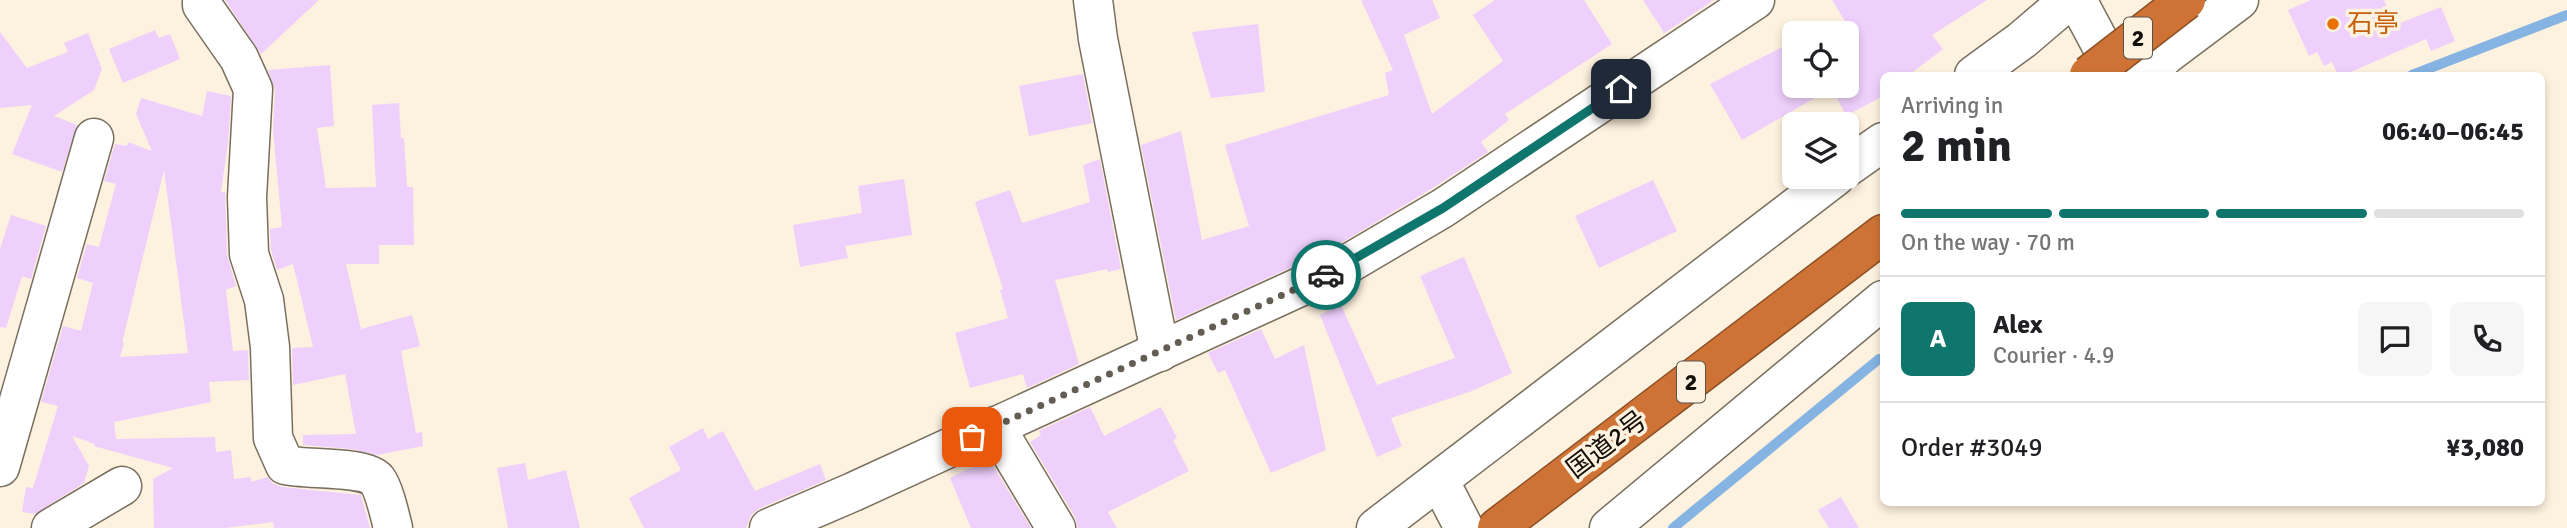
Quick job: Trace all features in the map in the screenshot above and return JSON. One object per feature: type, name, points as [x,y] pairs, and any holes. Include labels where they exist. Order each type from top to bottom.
[{"type":"highway","name":"2","points":[[2093,72],[2186,0]]},
{"type":"highway","name":"国道2号","points":[[1497,528],[1880,236]]},
{"type":"street","points":[[202,0],[202,5],[239,58],[253,89],[247,197],[249,254],[264,300],[270,348],[273,438],[276,447],[285,465],[302,469],[366,472],[378,481],[393,528]]},
{"type":"street","points":[[1093,0],[1098,39],[1160,352]]},
{"type":"street","points":[[769,528],[1341,268],[1432,215],[1755,0]]},
{"type":"street","points":[[1978,72],[2022,40],[2069,0]]},
{"type":"street","points":[[2077,0],[2116,72]]},
{"type":"street","points":[[2148,72],[2167,54],[2239,0]]},
{"type":"street","points":[[0,467],[13,365],[93,138]]},
{"type":"street","points":[[1859,159],[1880,144]]},
{"type":"street","points":[[1377,528],[1819,189]]},
{"type":"street","points":[[1609,528],[1880,302]]},
{"type":"street","points":[[995,426],[1056,528]]},
{"type":"street","points":[[1439,480],[1464,528]]},
{"type":"street","points":[[51,528],[122,486]]},
{"type":"building","points":[[225,0],[319,0],[261,54]]},
{"type":"building","points":[[1361,0],[1432,0],[1440,18],[1404,35],[1432,114],[1503,61],[1473,15],[1495,0],[1584,0],[1612,44],[1505,114],[1509,120],[1481,142],[1488,152],[1431,189],[1331,249],[1176,320],[1141,145],[1181,131],[1202,240],[1249,226],[1225,145],[1389,95],[1385,73],[1393,70]]},
{"type":"building","points":[[1643,0],[1714,0],[1663,34]]},
{"type":"building","points":[[1832,0],[1987,0],[1932,35],[1943,49],[1913,72],[1880,72],[1880,98],[1853,112],[1844,112],[1837,98],[1859,98],[1859,21],[1845,21]]},
{"type":"building","points":[[2311,0],[2384,0],[2395,25],[2441,7],[2455,41],[2431,51],[2426,39],[2351,72],[2337,72],[2332,62],[2324,66],[2317,52],[2309,56],[2288,10]]},
{"type":"building","points":[[1258,24],[1265,92],[1211,98],[1192,32]]},
{"type":"building","points":[[155,30],[159,38],[170,34],[180,59],[123,83],[109,49]]},
{"type":"building","points":[[0,32],[27,68],[68,52],[64,43],[88,33],[102,69],[94,90],[54,116],[77,125],[62,172],[12,154],[32,105],[0,108]]},
{"type":"building","points":[[1782,47],[1782,98],[1815,98],[1790,112],[1782,112],[1782,117],[1742,140],[1710,84]]},
{"type":"building","points":[[330,65],[334,126],[317,128],[326,188],[376,187],[372,105],[399,103],[407,187],[413,187],[414,245],[379,245],[379,264],[346,264],[361,329],[412,315],[420,346],[401,351],[416,433],[422,432],[423,446],[377,455],[351,449],[303,445],[303,435],[356,434],[345,374],[293,385],[292,348],[313,347],[293,264],[277,270],[271,250],[270,229],[282,227],[273,131],[275,90],[268,70]]},
{"type":"building","points":[[1083,74],[1092,123],[1029,136],[1019,86]]},
{"type":"building","points":[[207,91],[231,96],[221,192],[225,192],[227,255],[236,286],[226,290],[233,351],[248,350],[249,380],[209,382],[211,402],[114,422],[116,439],[215,437],[216,452],[231,450],[234,479],[251,477],[251,482],[268,477],[272,483],[282,487],[361,495],[370,528],[274,528],[273,522],[225,528],[154,528],[153,479],[173,468],[94,446],[95,444],[72,436],[89,466],[84,483],[35,514],[22,512],[26,487],[33,488],[58,406],[41,402],[63,326],[81,331],[93,283],[77,278],[87,244],[99,247],[116,184],[104,181],[115,144],[127,146],[128,142],[152,151],[136,114],[141,98],[202,116]],"holes":[[[164,170],[188,353],[120,357]]]},
{"type":"building","points":[[1100,159],[1121,269],[1108,272],[1107,269],[1055,280],[1079,364],[1027,388],[1023,374],[970,388],[955,333],[1008,318],[1000,290],[1003,289],[975,202],[1010,190],[1022,223],[1090,202],[1083,165]]},
{"type":"building","points":[[904,179],[912,235],[845,246],[848,258],[800,267],[793,225],[862,213],[858,186]]},
{"type":"building","points":[[1653,180],[1677,231],[1599,268],[1575,216]]},
{"type":"building","points":[[11,215],[46,226],[31,279],[22,276],[6,328],[0,327],[0,249]]},
{"type":"building","points":[[1464,257],[1512,373],[1472,391],[1391,418],[1402,446],[1377,457],[1320,315],[1341,305],[1377,385],[1455,358],[1420,276]]},
{"type":"building","points":[[1261,329],[1275,359],[1304,345],[1326,450],[1271,473],[1225,370],[1218,373],[1208,353]]},
{"type":"building","points":[[1090,407],[1104,436],[1161,407],[1177,438],[1173,440],[1189,471],[1108,512],[1117,528],[1078,528],[1075,517],[1030,442],[1041,435],[1039,431]]},
{"type":"building","points":[[703,428],[708,439],[723,431],[755,491],[820,464],[826,480],[760,508],[751,515],[746,528],[644,528],[629,498],[681,470],[669,447]]},
{"type":"building","points":[[989,459],[1031,528],[971,528],[950,478]]},
{"type":"building","points":[[525,463],[528,480],[566,470],[580,528],[508,528],[497,468]]},
{"type":"building","points":[[1841,497],[1859,528],[1829,528],[1818,510]]},
{"type":"waterway","points":[[2420,72],[2567,15]]},
{"type":"waterway","points":[[1673,528],[1879,359]]},
{"type":"way so far","points":[[972,437],[1326,275]]},
{"type":"place","name":"石亭","points":[[2333,24]]},
{"type":"route","points":[[1326,275],[1443,208],[1621,89]]}]
